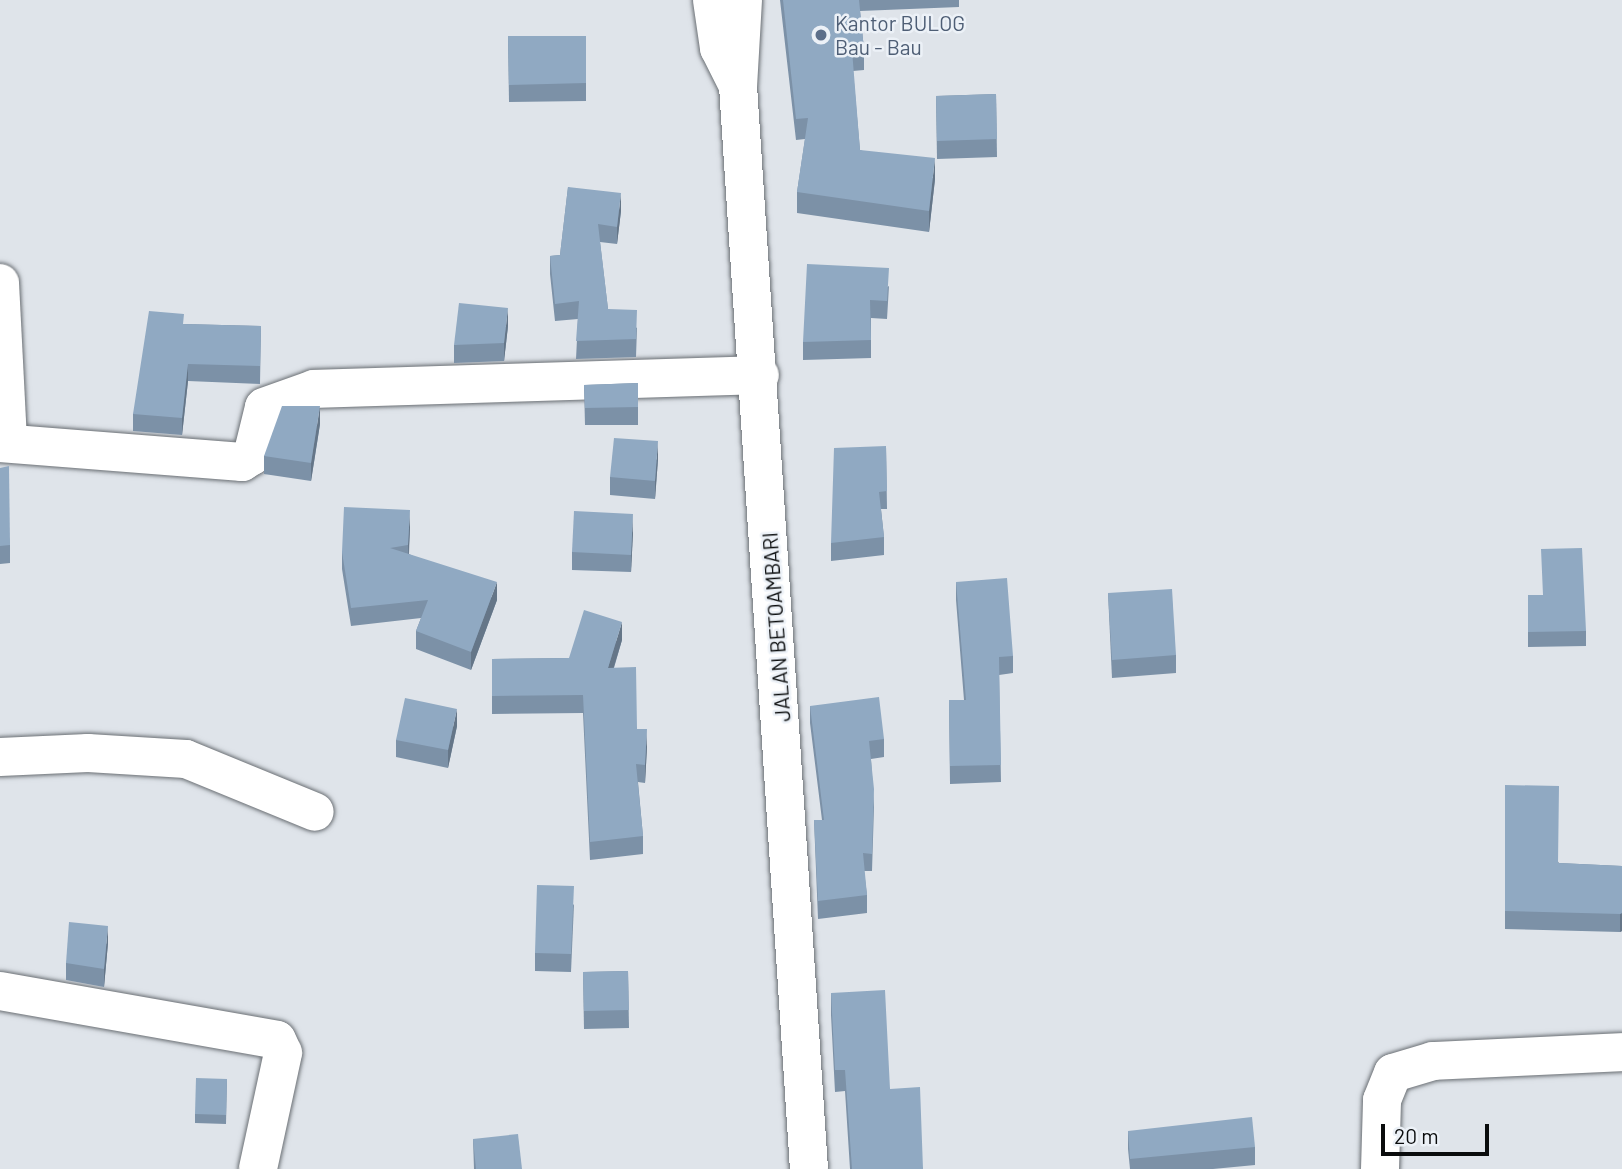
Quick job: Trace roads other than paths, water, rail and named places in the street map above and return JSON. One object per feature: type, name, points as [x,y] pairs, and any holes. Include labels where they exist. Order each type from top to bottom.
[{"type":"street","name":"JALAN BETOAMBARI","points":[[712,0],[719,48],[738,86]]},
{"type":"street","name":"JALAN BETOAMBARI","points":[[743,0],[738,86],[760,376],[809,1169]]},
{"type":"street","points":[[0,283],[4,443],[242,462],[253,456],[264,407],[314,389],[760,376]]},
{"type":"street","points":[[0,757],[88,753],[176,758],[315,812]]},
{"type":"street","points":[[0,990],[277,1040],[283,1053],[258,1169]]},
{"type":"street","points":[[1380,1169],[1382,1100],[1393,1073],[1433,1061],[1622,1052]]},
{"type":"place","name":"Kantor BULOG Bau - Bau","points":[[821,35]]}]
